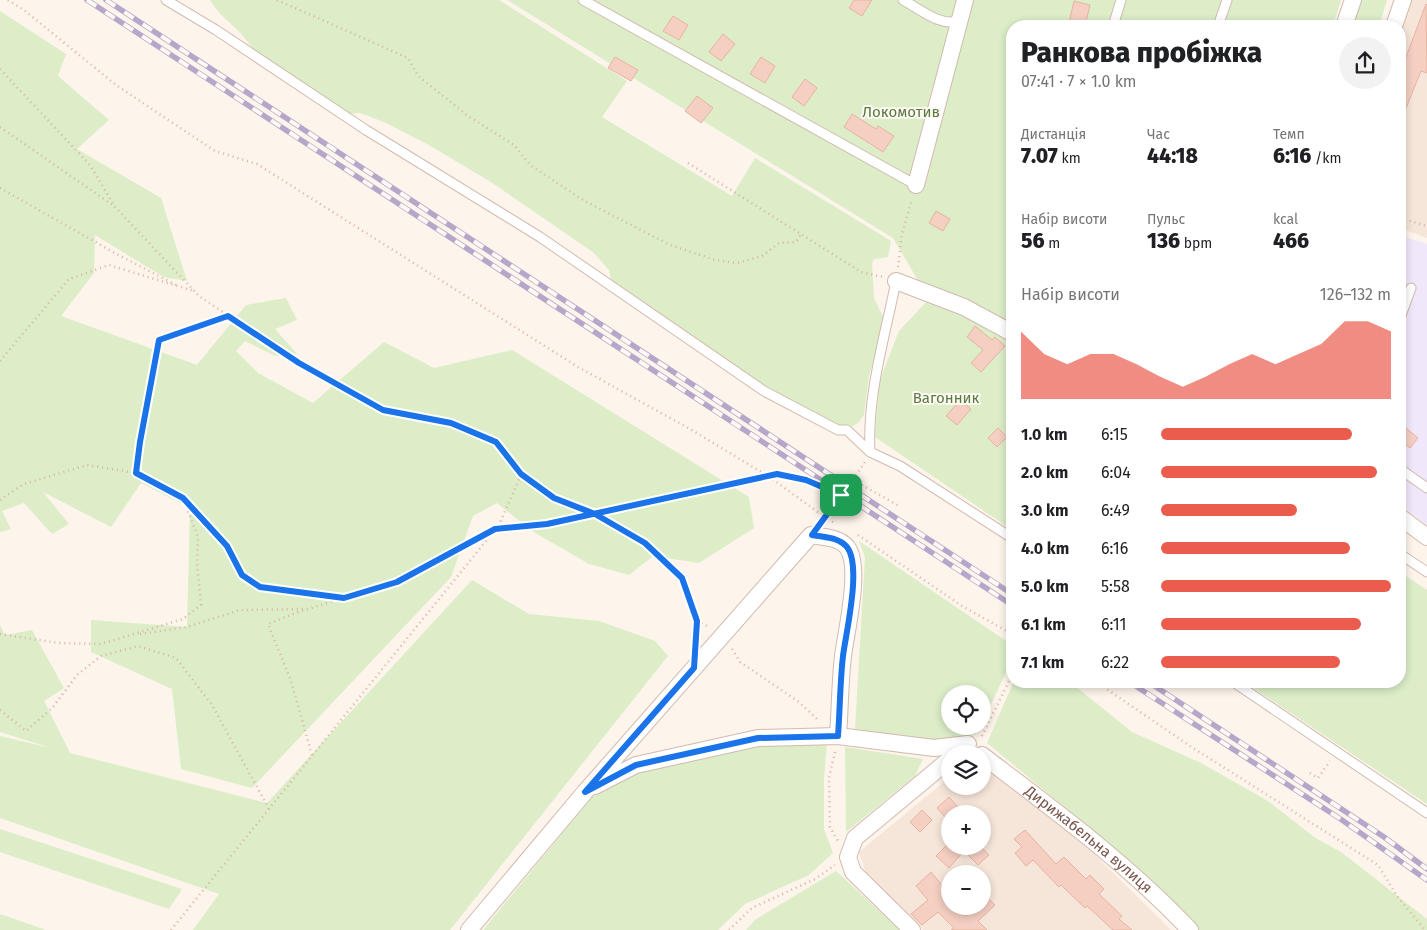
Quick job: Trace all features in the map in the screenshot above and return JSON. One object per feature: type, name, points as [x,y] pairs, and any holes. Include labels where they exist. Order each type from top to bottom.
[{"type":"street","points":[[916,186],[965,0]]},
{"type":"street","points":[[1346,20],[1352,0]]},
{"type":"street","points":[[1396,20],[1403,0]]},
{"type":"street","points":[[896,280],[964,307],[1006,330]]},
{"type":"street","points":[[1406,521],[1427,537]]},
{"type":"street","points":[[469,930],[585,792],[812,535],[836,539],[847,548],[853,565],[850,620],[843,656],[838,736]]},
{"type":"street","points":[[585,792],[636,765],[758,738],[838,736],[941,748]]},
{"type":"street","name":"Дирижабельна вулиця","points":[[991,761],[1079,830],[1164,903],[1190,930]]},
{"type":"street","points":[[912,930],[853,872],[848,857],[855,838],[941,766]]},
{"type":"lane","points":[[166,0],[216,30],[366,130],[540,237],[764,391],[838,430],[847,430],[870,452],[900,466],[1006,534]]},
{"type":"lane","points":[[583,0],[916,186]]},
{"type":"lane","points":[[903,0],[941,22],[953,23],[961,19]]},
{"type":"lane","points":[[1116,20],[1121,0]]},
{"type":"lane","points":[[1220,20],[1227,0]]},
{"type":"lane","points":[[870,452],[869,426],[878,363],[896,280]]},
{"type":"lane","points":[[1406,302],[1411,288]]},
{"type":"lane","points":[[1406,473],[1427,488]]},
{"type":"lane","points":[[1406,558],[1427,572]]},
{"type":"lane","points":[[1242,688],[1427,812]]},
{"type":"path","points":[[8,0],[116,85],[215,151],[257,164],[578,367],[690,429],[768,476],[826,518],[842,526]]},
{"type":"path","points":[[277,0],[408,58],[418,76],[468,116],[514,145],[530,166],[583,200],[670,245],[715,260],[737,263],[762,256],[779,243],[796,242],[801,234]]},
{"type":"path","points":[[0,69],[90,165],[115,207]]},
{"type":"path","points":[[0,127],[115,207],[195,292],[299,363],[383,410],[451,423],[496,442],[521,474],[554,498],[595,514],[645,543],[682,578],[697,621],[694,668]]},
{"type":"path","points":[[688,163],[860,272],[896,280],[902,234],[916,186]]},
{"type":"path","points":[[0,188],[113,252],[183,288]]},
{"type":"path","points":[[1406,220],[1427,226]]},
{"type":"path","points":[[0,361],[69,279],[109,265],[195,292]]},
{"type":"path","points":[[136,473],[159,340],[228,316]]},
{"type":"path","points":[[812,535],[864,465],[870,452]]},
{"type":"path","points":[[0,500],[24,484],[87,465],[136,473],[183,498],[227,546],[242,575],[260,587],[344,598]]},
{"type":"path","points":[[172,930],[495,529],[521,474]]},
{"type":"path","points":[[312,755],[291,680],[268,624],[308,608],[397,582],[495,529],[547,524],[777,474],[806,480],[841,495]]},
{"type":"path","points":[[852,480],[901,507]]},
{"type":"path","points":[[0,634],[58,643],[101,644],[183,619],[201,605],[197,563],[198,537],[183,498]]},
{"type":"path","points":[[857,535],[962,606],[1006,631]]},
{"type":"path","points":[[131,635],[187,628],[240,610],[308,608]]},
{"type":"path","points":[[697,621],[724,634],[740,662],[799,702],[813,717],[838,736],[829,778],[830,827],[848,857],[815,879],[752,908],[729,930]]},
{"type":"path","points":[[0,710],[26,731],[53,707],[77,675],[101,656],[138,646],[176,658],[212,705],[269,809]]},
{"type":"path","points":[[972,745],[979,742],[1006,687]]},
{"type":"path","points":[[1105,688],[1190,746],[1378,865],[1397,896],[1425,930]]},
{"type":"path","points":[[1310,773],[1318,778],[1337,752]]},
{"type":"shaded area","points":[[1396,0],[1427,0],[1427,238],[1406,230],[1406,20],[1399,20]]},
{"type":"shaded area","points":[[1406,237],[1427,244],[1427,525],[1406,509]]},
{"type":"shaded area","points":[[991,773],[1082,842],[1171,930],[923,930],[867,876],[859,852],[941,784],[941,795],[991,795]]},
{"type":"green space","points":[[210,0],[499,0],[627,81],[602,117],[732,196],[755,158],[891,241],[888,257],[874,259],[872,264],[874,298],[885,321],[869,376],[864,415],[858,423],[851,427],[844,427],[811,413],[770,390],[613,288],[609,270],[594,253],[491,182],[427,144],[384,122],[360,113],[350,114],[255,53],[250,44],[220,14]]},
{"type":"green space","name":"Локомотив","points":[[507,0],[1341,0],[1335,20],[1006,20],[1006,526],[875,437],[879,382],[899,331],[929,299],[893,238]]},
{"type":"green space","points":[[1360,0],[1387,0],[1381,20],[1354,20]]},
{"type":"green space","points":[[0,11],[66,54],[58,76],[109,120],[77,149],[161,198],[187,281],[164,277],[95,235],[94,273],[61,316],[197,365],[246,305],[286,298],[297,320],[275,329],[297,354],[275,356],[245,341],[236,351],[258,373],[313,403],[384,342],[434,368],[512,350],[749,497],[754,528],[699,563],[653,556],[629,575],[589,564],[532,531],[497,503],[473,516],[451,577],[252,788],[181,769],[172,689],[91,652],[91,620],[187,627],[190,508],[141,483],[111,527],[43,492],[69,524],[52,534],[24,503],[2,511],[11,529],[0,532]]},
{"type":"green space","points":[[859,541],[1006,641],[1006,673],[991,704],[991,685],[941,685],[941,735],[972,735],[946,741],[930,741],[900,738],[855,729],[865,557]]},
{"type":"green space","points":[[1406,576],[1427,590],[1427,804],[1253,688],[1406,688]]},
{"type":"green space","points":[[472,580],[529,614],[599,621],[655,641],[668,656],[450,930],[193,930],[219,894],[0,818],[0,736],[51,748],[0,732],[0,625],[5,635],[32,630],[64,688],[44,701],[70,753],[267,803]]},
{"type":"green space","points":[[1011,688],[1078,688],[1132,732],[1201,763],[1268,801],[1314,837],[1341,852],[1427,919],[1427,930],[1198,930],[1079,819],[987,743]]},
{"type":"green space","points":[[827,742],[824,779],[824,829],[833,853],[809,875],[745,904],[718,930],[483,930],[591,798],[637,773],[761,745]]},
{"type":"green space","points":[[845,747],[923,759],[915,776],[846,832]]},
{"type":"green space","points":[[0,829],[182,889],[169,909],[0,852]]},
{"type":"green space","points":[[836,871],[900,930],[746,930],[756,919]]},
{"type":"green space","points":[[0,914],[46,930],[0,930]]},
{"type":"building","points":[[854,0],[872,0],[862,16],[849,8]]},
{"type":"building","points":[[1074,1],[1090,5],[1086,20],[1070,20]]},
{"type":"building","points":[[1426,4],[1427,73],[1421,71],[1406,108],[1406,57]]},
{"type":"building","points":[[673,16],[688,25],[679,40],[663,31]]},
{"type":"building","points":[[723,34],[735,44],[721,61],[709,52]]},
{"type":"building","points":[[615,57],[638,70],[631,81],[608,68]]},
{"type":"building","points":[[761,57],[775,66],[765,83],[750,74]]},
{"type":"building","points":[[805,79],[817,88],[804,106],[792,97]]},
{"type":"building","points":[[697,96],[713,108],[701,123],[685,111]]},
{"type":"building","points":[[852,114],[876,129],[878,126],[894,136],[883,152],[844,127]]},
{"type":"building","points":[[936,211],[950,219],[943,231],[929,223]]},
{"type":"building","points":[[975,326],[992,340],[995,337],[1005,346],[981,372],[971,363],[983,350],[967,337]]},
{"type":"building","points":[[960,400],[971,409],[957,425],[946,416]]},
{"type":"building","points":[[998,428],[1006,436],[997,447],[988,438]]},
{"type":"building","points":[[1406,428],[1418,438],[1410,448],[1406,445]]},
{"type":"building","points":[[949,797],[956,805],[941,805],[941,812],[937,808]]},
{"type":"building","points":[[922,810],[932,820],[920,832],[910,822]]},
{"type":"building","points":[[1025,830],[1056,864],[1064,857],[1086,879],[1090,875],[1104,889],[1099,894],[1122,916],[1119,919],[1132,930],[1113,930],[1087,906],[1085,908],[1061,885],[1059,887],[1033,860],[1026,866],[1015,853],[1022,847],[1014,839]]},
{"type":"building","points":[[941,851],[941,855],[960,855],[952,865],[946,865],[936,856]]},
{"type":"building","points":[[968,855],[989,855],[978,865]]},
{"type":"building","points":[[931,872],[941,884],[941,915],[938,912],[922,925],[911,914],[928,900],[916,886]]},
{"type":"building","points":[[941,915],[984,915],[978,921],[987,930],[951,930],[954,928]]},
{"type":"railway","points":[[87,0],[1006,601]]},
{"type":"railway","points":[[106,0],[1006,590]]},
{"type":"railway","points":[[1139,688],[1342,820],[1427,880]]},
{"type":"railway","points":[[1158,688],[1384,837],[1427,869]]},
{"type":"route","points":[[841,495],[806,480],[777,474],[595,514],[547,524],[495,529],[397,582],[344,598],[260,587],[242,575],[227,546],[183,498],[136,473],[159,340],[228,316],[299,363],[383,410],[451,423],[496,442],[521,474],[554,498],[595,514],[645,543],[682,578],[697,621],[694,668],[585,792],[636,765],[758,738],[838,736],[843,656],[850,620],[853,565],[847,548],[836,539],[812,535],[841,495]]},
{"type":"park label","name":"Вагонник","points":[[946,398]]}]
